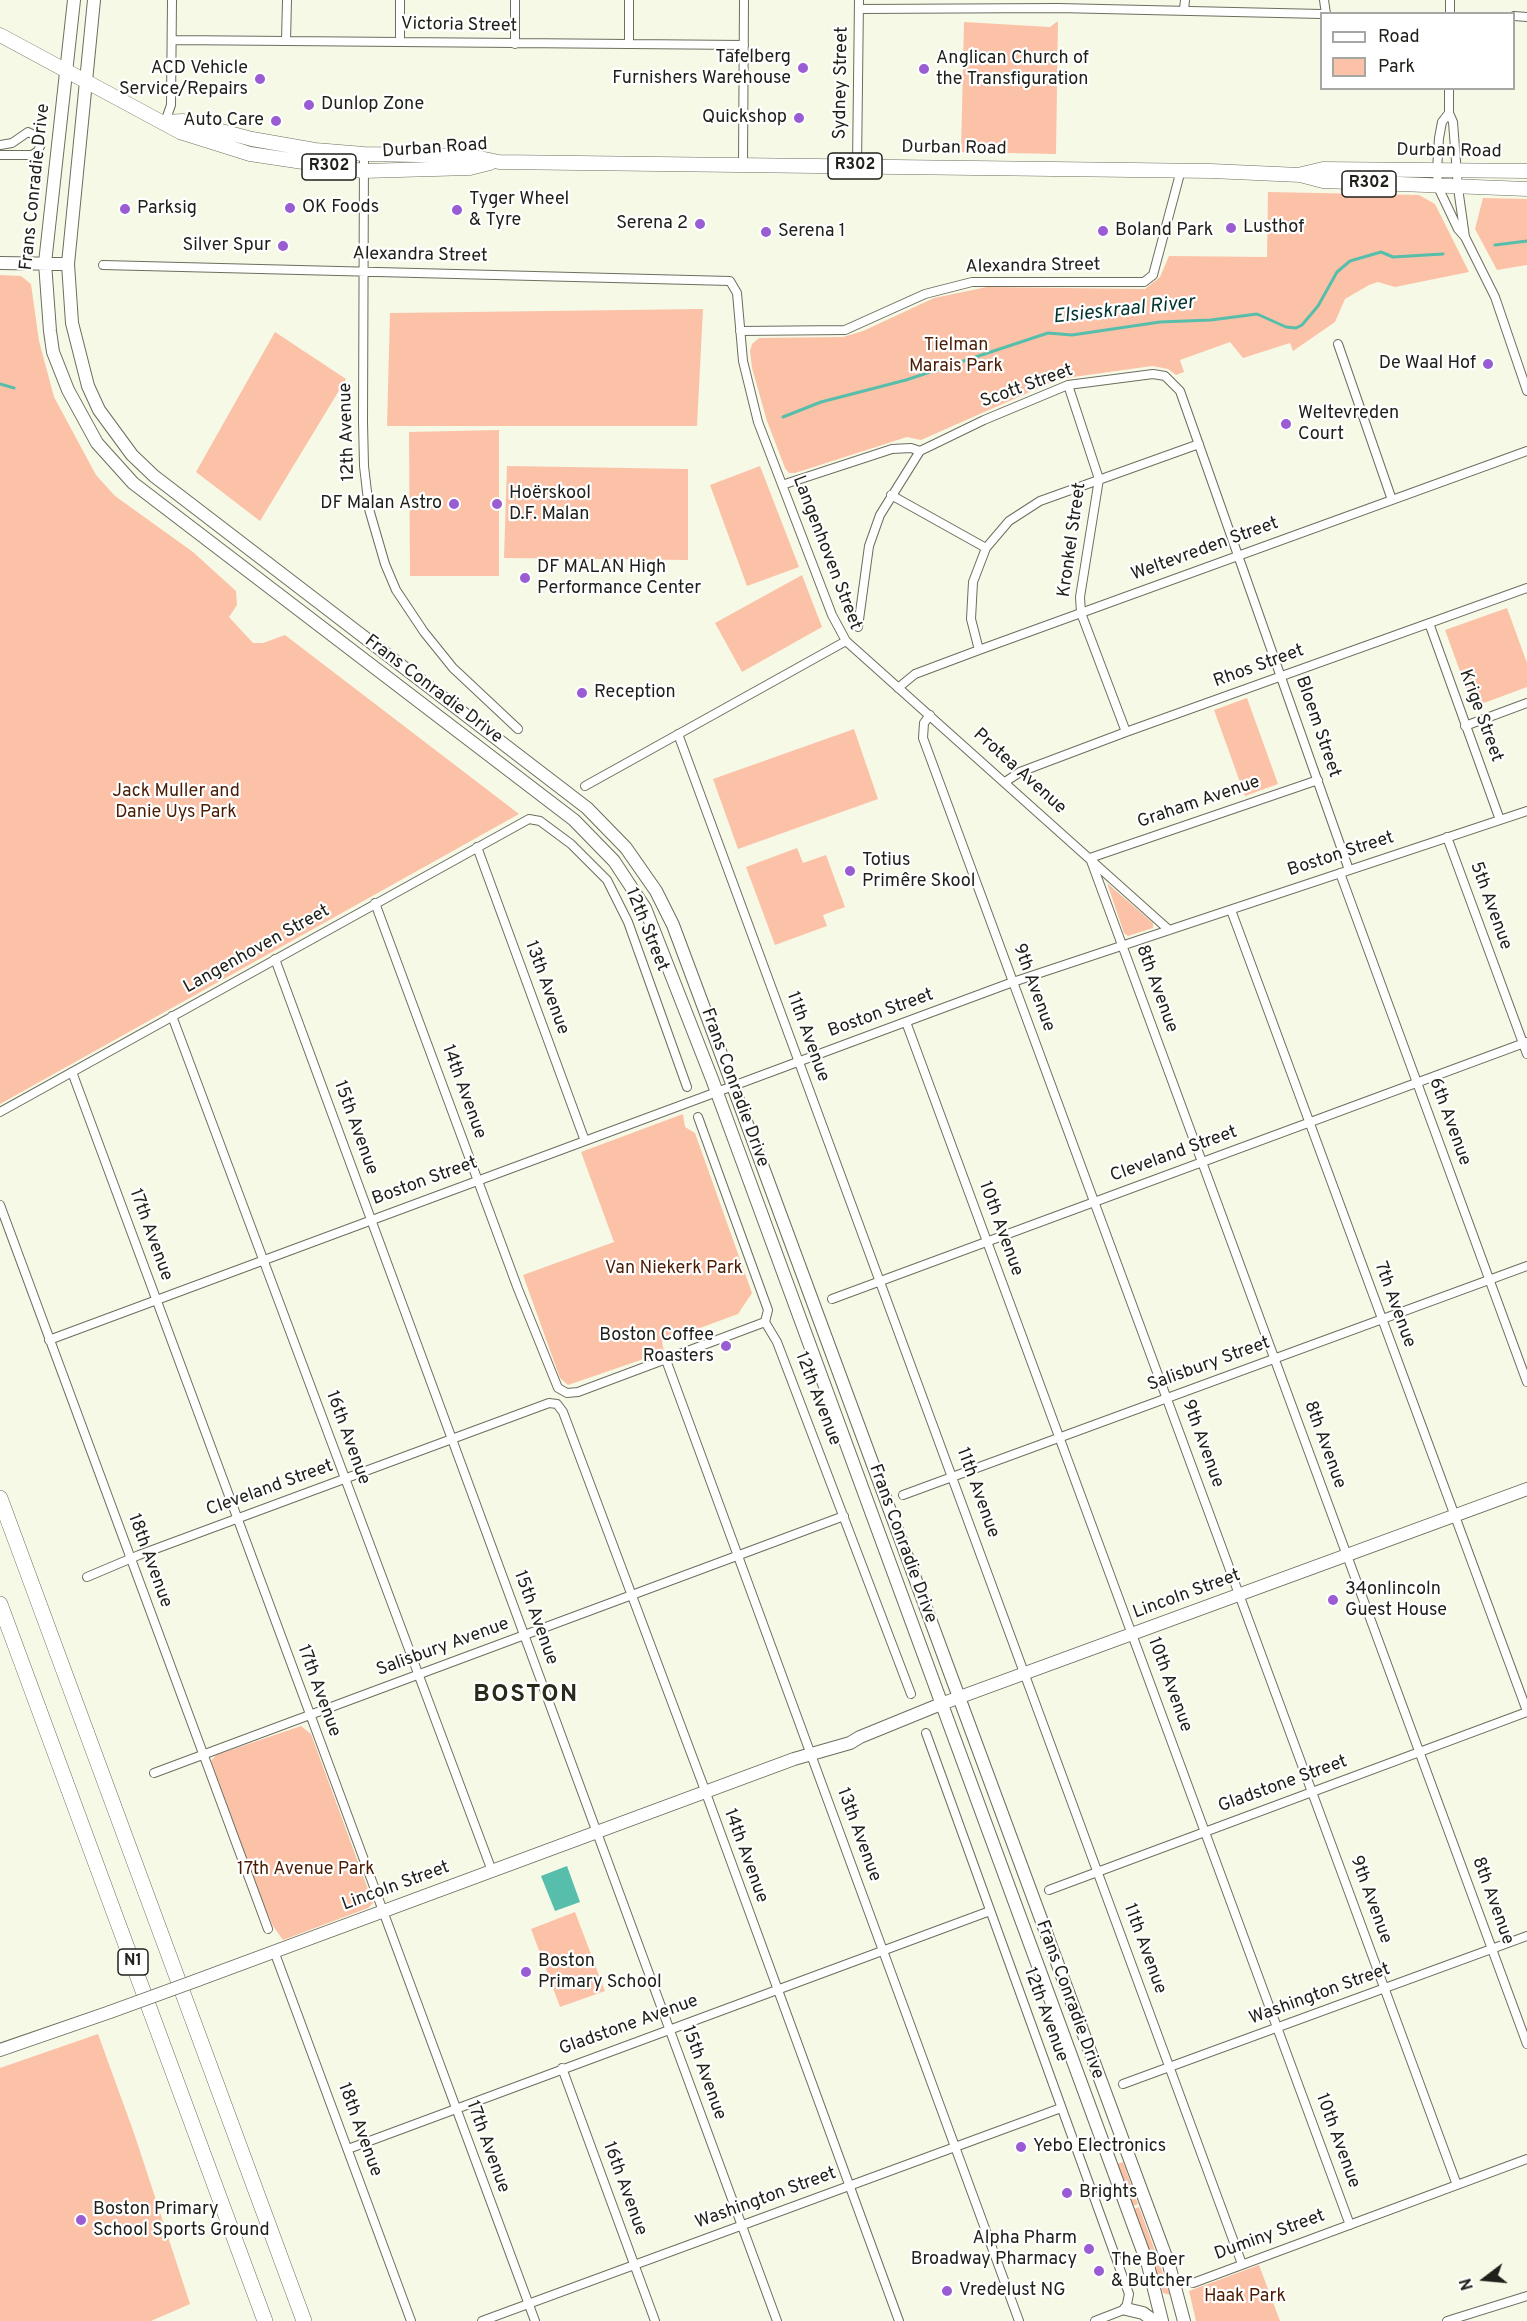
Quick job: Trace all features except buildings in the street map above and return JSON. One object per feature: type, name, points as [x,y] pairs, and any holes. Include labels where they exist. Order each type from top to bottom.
[{"type":"highway","name":"N1","points":[[0,1498],[304,2321]]},
{"type":"highway","name":"N1","points":[[0,1604],[265,2321]]},
{"type":"main road","name":"Frans Conradie Drive","points":[[74,0],[45,263],[53,352],[81,417],[114,465],[133,483],[564,812],[594,838],[631,885],[651,921],[717,1092],[1148,2265],[1162,2321]]},
{"type":"main road","name":"Frans Conradie Drive","points":[[94,0],[68,264],[72,323],[88,386],[113,433],[132,456],[154,476],[578,800],[612,832],[633,856],[662,902],[733,1086],[1169,2265],[1184,2321]]},
{"type":"main road","name":"Durban Road","points":[[0,35],[180,132],[250,154],[363,171],[470,168],[499,162]]},
{"type":"main road","name":"Durban Road","points":[[165,122],[183,121],[278,144],[364,154],[470,156],[499,162],[1181,170],[1300,175],[1323,182],[1527,189]]},
{"type":"main road","name":"Durban Road","points":[[1300,175],[1323,169],[1527,171]]},
{"type":"main road","points":[[0,263],[68,264]]},
{"type":"main road","name":"Lincoln Street","points":[[0,2050],[110,2012],[808,1754],[850,1743],[941,1704],[1527,1489]]},
{"type":"main road","points":[[1126,2309],[1143,2313],[1154,2321]]},
{"type":"street","points":[[165,122],[171,105],[172,0]]},
{"type":"street","points":[[286,41],[287,0]]},
{"type":"street","points":[[400,0],[400,42]]},
{"type":"street","points":[[515,0],[515,44]]},
{"type":"street","points":[[629,44],[630,0]]},
{"type":"street","points":[[743,165],[744,0]]},
{"type":"street","points":[[1184,10],[1185,0]]},
{"type":"street","points":[[859,4],[1320,14]]},
{"type":"street","name":"Sydney Street","points":[[857,166],[859,4]]},
{"type":"street","name":"Victoria Street","points":[[173,40],[744,45]]},
{"type":"street","points":[[1449,90],[1449,114],[1453,122],[1456,170],[1465,237]]},
{"type":"street","points":[[1449,114],[1442,122],[1437,170],[1438,187],[1454,223],[1465,237],[1498,305],[1527,391]]},
{"type":"street","points":[[0,145],[12,143],[28,132],[36,134],[41,144],[38,151],[32,155],[0,154]]},
{"type":"street","name":"12th Avenue","points":[[364,154],[362,272],[364,466],[369,509],[385,564],[396,590],[424,632],[453,668],[518,729]]},
{"type":"street","name":"Alexandra Street","points":[[740,331],[845,330],[926,294],[972,282],[1144,282],[1153,275],[1181,170]]},
{"type":"street","name":"Alexandra Street","points":[[103,265],[716,279],[730,281],[735,285]]},
{"type":"street","name":"Langenhoven Street","points":[[585,786],[846,640],[832,615],[752,402],[743,361],[735,285]]},
{"type":"street","points":[[1338,344],[1392,500]]},
{"type":"street","name":"Scott Street","points":[[782,485],[892,449],[911,448],[920,451],[984,420],[1068,385],[1153,374],[1165,376],[1180,391]]},
{"type":"street","name":"Kronkel Street","points":[[1068,385],[1099,479],[1080,597],[1081,613],[1126,732]]},
{"type":"street","name":"Bloem Street","points":[[1180,391],[1318,780],[1344,872]]},
{"type":"street","points":[[979,650],[971,619],[971,594],[976,571],[986,548],[1000,529],[1029,507],[1099,479],[1199,444]]},
{"type":"street","points":[[858,627],[869,546],[880,515],[920,451]]},
{"type":"street","name":"Weltevreden Street","points":[[898,688],[915,674],[1527,451]]},
{"type":"street","points":[[891,495],[986,548]]},
{"type":"street","name":"Rhos Street","points":[[1005,782],[1020,772],[1126,732],[1527,588]]},
{"type":"street","name":"Krige Street","points":[[1429,623],[1500,820]]},
{"type":"street","name":"Protea Avenue","points":[[846,640],[1169,930]]},
{"type":"street","points":[[1465,726],[1527,704]]},
{"type":"street","name":"9th Avenue","points":[[930,715],[924,723],[923,738],[1457,2185]]},
{"type":"street","name":"11th Avenue","points":[[678,734],[1242,2264]]},
{"type":"street","name":"Graham Avenue","points":[[1090,858],[1318,780]]},
{"type":"street","name":"Boston Street","points":[[49,1340],[1013,982],[1527,811]]},
{"type":"street","name":"Langenhoven Street","points":[[0,1112],[375,903],[531,819]]},
{"type":"street","name":"12th Street","points":[[531,819],[540,821],[590,860],[611,887],[628,922],[687,1086]]},
{"type":"street","name":"5th Avenue","points":[[1447,837],[1525,1043],[1527,1054]]},
{"type":"street","name":"13th Avenue","points":[[477,847],[585,1141]]},
{"type":"street","name":"8th Avenue","points":[[1090,858],[1527,2044]]},
{"type":"street","name":"6th Avenue","points":[[1344,872],[1417,1083],[1527,1382]]},
{"type":"street","name":"14th Avenue","points":[[375,903],[552,1379],[562,1391],[578,1392],[666,1360]]},
{"type":"street","name":"7th Avenue","points":[[1231,909],[1527,1712]]},
{"type":"street","name":"15th Avenue","points":[[275,959],[777,2321]]},
{"type":"street","name":"16th Avenue","points":[[172,1016],[417,1676],[492,1871]]},
{"type":"street","name":"10th Avenue","points":[[906,1022],[1350,2224]]},
{"type":"street","name":"Cleveland Street","points":[[832,1299],[1525,1043]]},
{"type":"street","name":"17th Avenue","points":[[72,1072],[535,2321]]},
{"type":"street","name":"12th Avenue","points":[[698,1117],[768,1310],[765,1322],[777,1342],[911,1694]]},
{"type":"street","name":"18th Avenue","points":[[0,1205],[268,1929]]},
{"type":"street","name":"Salisbury Street","points":[[903,1495],[1527,1266]]},
{"type":"street","points":[[666,1360],[765,1322]]},
{"type":"street","name":"13th Avenue","points":[[666,1360],[739,1557],[808,1754],[884,1951],[1019,2321]]},
{"type":"street","name":"Cleveland Street","points":[[87,1577],[130,1558],[549,1402],[557,1404]]},
{"type":"street","name":"14th Avenue","points":[[557,1404],[563,1412],[899,2321]]},
{"type":"street","name":"Salisbury Avenue","points":[[154,1773],[844,1516]]},
{"type":"street","name":"Gladstone Street","points":[[1049,1890],[1527,1712]]},
{"type":"street","name":"12th Avenue","points":[[926,1733],[1129,2294],[1126,2309]]},
{"type":"street","name":"Gladstone Avenue","points":[[348,2149],[990,1911]]},
{"type":"street","name":"Washington Street","points":[[1123,2085],[1527,1936]]},
{"type":"street","name":"18th Avenue","points":[[274,1951],[411,2321]]},
{"type":"street","name":"16th Avenue","points":[[562,2068],[655,2321]]},
{"type":"street","name":"Washington Street","points":[[482,2321],[1061,2108]]},
{"type":"street","name":"Duminy Street","points":[[1193,2283],[1527,2159]]},
{"type":"street","points":[[1447,2321],[1527,2296]]},
{"type":"street","points":[[1095,2321],[1126,2309]]},
{"type":"green space","points":[[1058,21],[1056,154],[961,152],[964,22],[1050,27]]},
{"type":"green space","name":"Tielman Marais Park","points":[[1268,192],[1419,195],[1435,204],[1469,272],[1395,287],[1378,282],[1369,285],[1345,299],[1335,322],[1293,351],[1290,343],[1243,358],[1230,342],[1180,360],[1184,372],[1176,375],[1168,369],[1152,366],[1059,379],[921,440],[907,437],[795,473],[789,473],[785,468],[767,421],[752,368],[750,351],[752,344],[759,338],[843,337],[863,331],[934,298],[987,287],[1145,289],[1160,277],[1169,256],[1267,257]]},
{"type":"green space","points":[[1483,198],[1527,199],[1527,265],[1497,270],[1475,229]]},
{"type":"green space","name":"Jack Muller and Danie Uys Park","points":[[0,275],[21,276],[31,284],[39,341],[54,397],[96,475],[115,496],[193,552],[236,591],[237,605],[229,617],[253,643],[263,643],[285,635],[519,814],[0,1104]]},
{"type":"green space","points":[[703,309],[697,426],[387,426],[390,313]]},
{"type":"green space","points":[[275,332],[346,379],[260,521],[196,472]]},
{"type":"green space","name":"DF Malan Astro","points":[[499,430],[499,576],[410,576],[409,432]]},
{"type":"green space","points":[[507,466],[688,469],[688,560],[504,558]]},
{"type":"green space","points":[[760,466],[799,567],[747,586],[710,485]]},
{"type":"green space","points":[[802,575],[822,627],[742,672],[715,623]]},
{"type":"green space","points":[[1507,608],[1527,663],[1527,687],[1473,707],[1445,630]]},
{"type":"green space","points":[[1247,698],[1278,784],[1245,796],[1214,710]]},
{"type":"green space","points":[[854,729],[878,799],[738,849],[713,779]]},
{"type":"green space","points":[[797,848],[803,863],[826,855],[845,907],[823,915],[827,926],[775,945],[746,867]]},
{"type":"green space","points":[[1107,883],[1153,923],[1153,928],[1128,936],[1124,933]]},
{"type":"green space","name":"Van Niekerk Park","points":[[683,1114],[685,1127],[695,1133],[752,1293],[738,1314],[662,1342],[664,1352],[568,1385],[560,1378],[523,1275],[614,1242],[581,1152]]},
{"type":"green space","name":"17th Avenue Park","points":[[301,1726],[311,1734],[373,1903],[368,1908],[283,1940],[273,1926],[261,1899],[211,1761],[216,1755]]},
{"type":"green space","points":[[575,1912],[605,1991],[560,2007],[531,1929]]},
{"type":"green space","name":"Boston Primary School Sports Ground","points":[[98,2034],[135,2136],[190,2304],[151,2321],[0,2321],[0,2068]]},
{"type":"green space","points":[[1123,2162],[1138,2204],[1133,2206],[1117,2164]]},
{"type":"green space","points":[[1139,2207],[1170,2295],[1163,2293],[1134,2209]]},
{"type":"green space","name":"Haak Park","points":[[1259,2265],[1280,2321],[1196,2321],[1189,2291]]},
{"type":"water","points":[[567,1866],[580,1902],[555,1911],[541,1876]]},
{"type":"waterway","name":"Elsieskraal River","points":[[1495,245],[1527,241]]},
{"type":"waterway","name":"Elsieskraal River","points":[[783,417],[821,402],[906,380],[1048,333],[1072,335],[1160,322],[1211,320],[1257,314],[1286,327],[1296,328],[1302,325],[1318,306],[1337,272],[1350,261],[1381,252],[1393,257],[1443,254]]},
{"type":"waterway","name":"Elsieskraal River","points":[[0,384],[14,388]]},
{"type":"place","name":"Tafelberg Furnishers Warehouse","points":[[803,68]]},
{"type":"place","name":"Anglican Church of the Transfiguration","points":[[924,69]]},
{"type":"place","name":"ACD Vehicle Service/Repairs","points":[[260,79]]},
{"type":"place","name":"Dunlop Zone","points":[[309,105]]},
{"type":"place","name":"Quickshop","points":[[799,118]]},
{"type":"place","name":"Auto Care","points":[[276,121]]},
{"type":"place","name":"OK Foods","points":[[290,208]]},
{"type":"place","name":"Parksig","points":[[125,209]]},
{"type":"place","name":"Tyger Wheel & Tyre","points":[[457,210]]},
{"type":"place","name":"Serena 2","points":[[700,224]]},
{"type":"place","name":"Lusthof","points":[[1231,228]]},
{"type":"place","name":"Boland Park","points":[[1103,231]]},
{"type":"place","name":"Serena 1","points":[[766,232]]},
{"type":"place","name":"Silver Spur","points":[[283,246]]},
{"type":"place","name":"De Waal Hof","points":[[1488,364]]},
{"type":"place","name":"Weltevreden Court","points":[[1286,424]]},
{"type":"place","name":"DF Malan Astro","points":[[454,504]]},
{"type":"place","name":"Hoërskool D.F. Malan","points":[[497,504]]},
{"type":"place","name":"DF MALAN High Performance Center","points":[[525,578]]},
{"type":"place","name":"Reception","points":[[582,693]]},
{"type":"place","name":"Totius Primêre Skool","points":[[850,871]]},
{"type":"place","name":"Boston Coffee Roasters","points":[[726,1346]]},
{"type":"place","name":"34onlincoln Guest House","points":[[1333,1600]]},
{"type":"place","name":"Boston Primary School","points":[[526,1972]]},
{"type":"place","name":"Yebo Electronics","points":[[1021,2147]]},
{"type":"place","name":"Brights","points":[[1067,2193]]},
{"type":"place","name":"Boston Primary School Sports Ground","points":[[81,2220]]},
{"type":"place","name":"Alpha Pharm Broadway Pharmacy","points":[[1089,2249]]},
{"type":"place","name":"The Boer & Butcher","points":[[1099,2271]]},
{"type":"place","name":"Vredelust NG","points":[[947,2291]]},
{"type":"district","name":"BOSTON","points":[[526,1696]]}]
